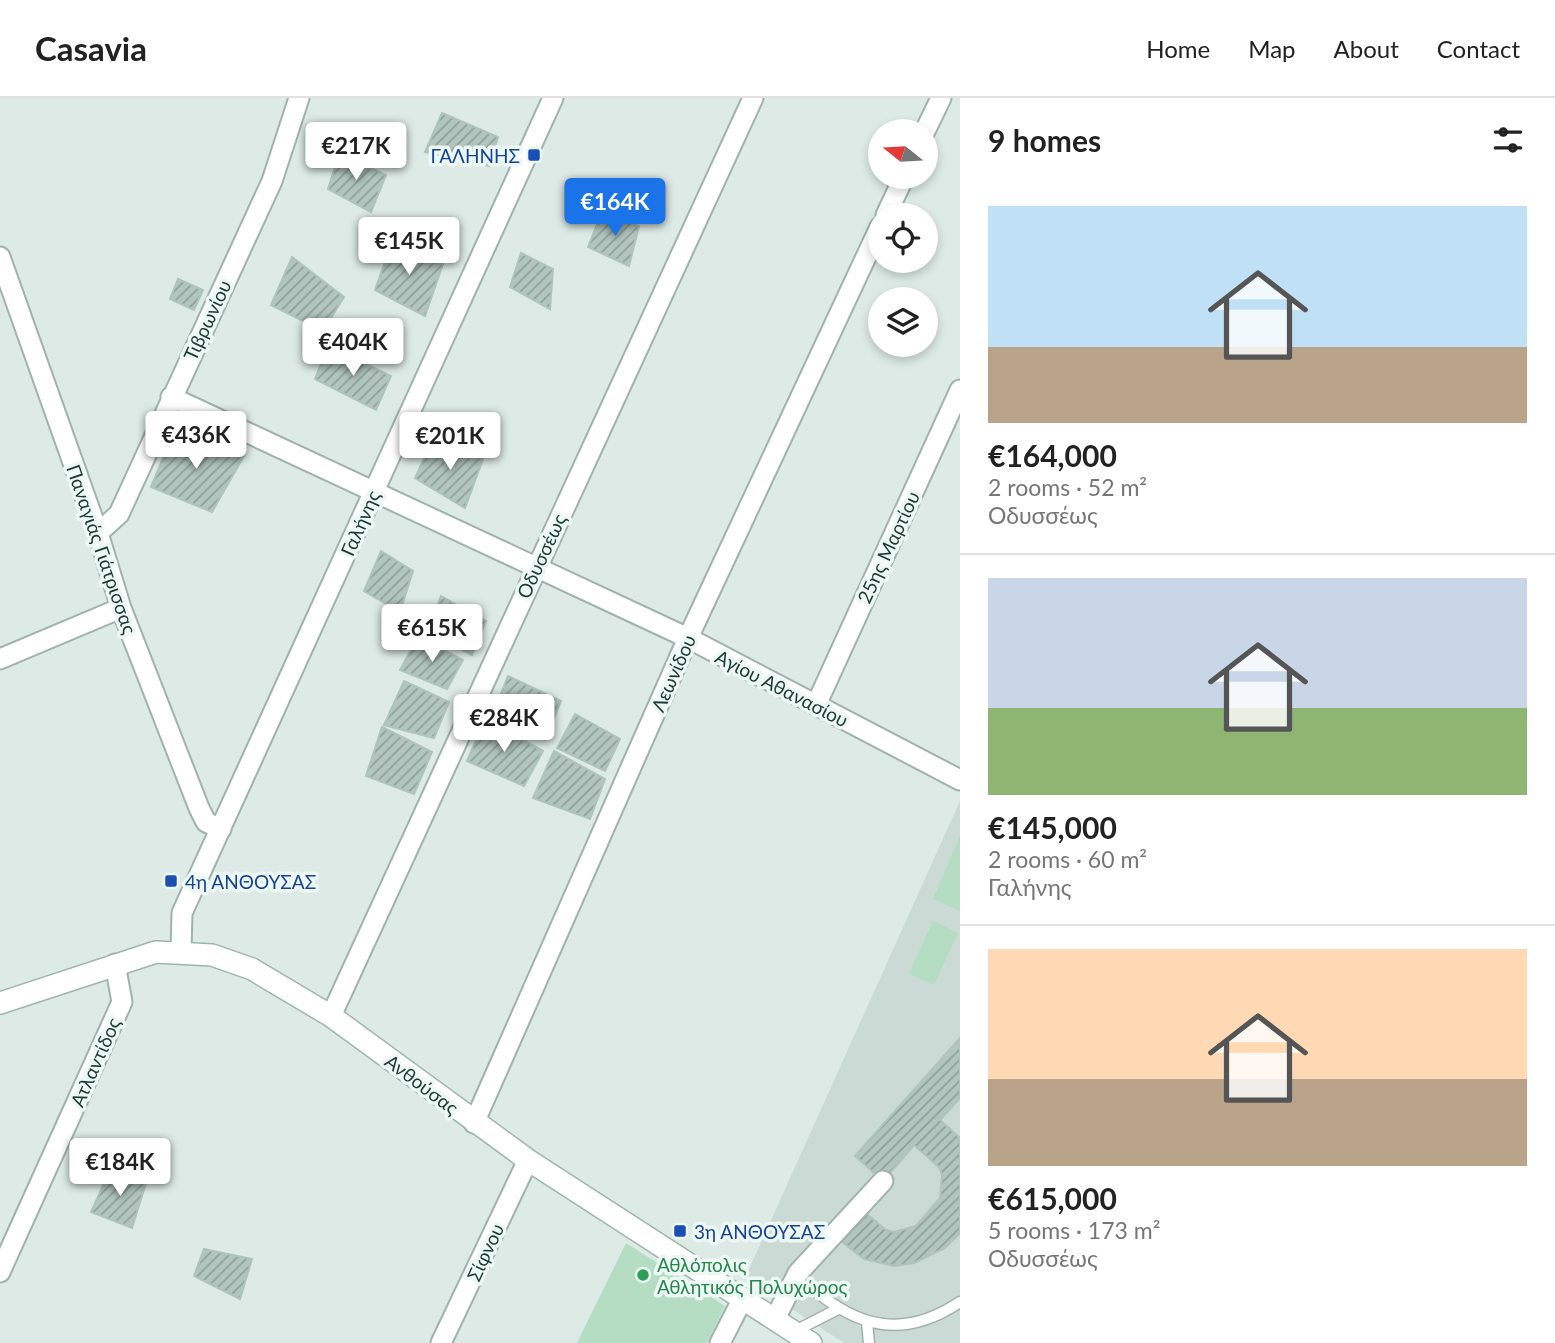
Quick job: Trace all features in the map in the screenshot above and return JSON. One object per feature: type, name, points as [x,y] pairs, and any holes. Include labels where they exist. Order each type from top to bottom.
[{"type":"street","name":"Τιβρωνίου","points":[[98,533],[119,514],[272,181],[299,98]]},
{"type":"street","name":"Γαλήνης","points":[[181,951],[182,913],[553,98]]},
{"type":"street","name":"Οδυσσέως","points":[[331,1016],[753,98]]},
{"type":"street","points":[[931,119],[941,98]]},
{"type":"street","name":"Λεωνίδου","points":[[474,1123],[688,638],[868,253]]},
{"type":"street","name":"Παναγιάς Γιάτρισσας","points":[[0,257],[98,533],[121,608],[199,808],[206,822],[221,829]]},
{"type":"street","name":"25ης Μαρτίου","points":[[816,705],[960,390]]},
{"type":"street","name":"Αγίου Αθανασίου","points":[[171,397],[688,638],[960,780]]},
{"type":"street","points":[[0,659],[121,608]]},
{"type":"street","name":"Ανθούσας","points":[[0,1003],[156,952],[181,951],[212,955],[252,969],[331,1016],[528,1160],[802,1337]]},
{"type":"street","name":"Ατλαντίδος","points":[[0,1272],[122,1002],[115,964]]},
{"type":"street","name":"Σίφνου","points":[[442,1343],[528,1160]]},
{"type":"street","points":[[775,1319],[798,1273],[883,1181]]},
{"type":"street","points":[[720,1343],[743,1298]]},
{"type":"lane","points":[[810,1286],[838,1309],[867,1322],[899,1326],[942,1314],[960,1302]]},
{"type":"lane","points":[[802,1337],[838,1309]]},
{"type":"lane","points":[[867,1322],[869,1343]]},
{"type":"shaded area","points":[[960,801],[960,1343],[844,1343],[745,1278]]},
{"type":"green space","points":[[960,836],[960,911],[933,899]]},
{"type":"green space","points":[[933,921],[958,933],[934,985],[909,974]]},
{"type":"green space","name":"Αθλόπολις Αθλητικός Πολυχώρος","points":[[626,1243],[725,1306],[707,1343],[577,1343]]},
{"type":"building","points":[[442,113],[498,137],[489,166],[425,152]]},
{"type":"building","points":[[339,154],[386,175],[371,212],[328,189]]},
{"type":"building","points":[[602,212],[639,226],[629,266],[588,247]]},
{"type":"building","points":[[393,239],[443,264],[425,316],[375,290]]},
{"type":"building","points":[[521,253],[553,269],[550,309],[510,287]]},
{"type":"building","points":[[292,257],[344,297],[323,331],[271,305]]},
{"type":"building","points":[[178,279],[203,290],[194,310],[170,299]]},
{"type":"building","points":[[328,346],[391,376],[376,410],[315,379]]},
{"type":"building","points":[[174,431],[245,454],[212,512],[151,487]]},
{"type":"building","points":[[433,439],[483,459],[465,508],[415,478]]},
{"type":"building","points":[[381,551],[413,571],[400,612],[364,591]]},
{"type":"building","points":[[441,596],[486,621],[472,655],[428,632]]},
{"type":"building","points":[[418,637],[463,660],[447,689],[400,670]]},
{"type":"building","points":[[508,676],[561,701],[545,740],[492,716]]},
{"type":"building","points":[[404,681],[449,702],[434,738],[384,725]]},
{"type":"building","points":[[575,714],[620,739],[605,771],[557,748]]},
{"type":"building","points":[[485,719],[543,751],[524,786],[467,761]]},
{"type":"building","points":[[382,727],[432,752],[414,794],[366,776]]},
{"type":"building","points":[[554,751],[605,779],[590,819],[533,798]]},
{"type":"building","points":[[960,1038],[960,1098],[940,1120],[960,1138],[960,1233],[945,1248],[914,1263],[895,1266],[864,1259],[841,1241],[867,1214],[886,1230],[894,1232],[916,1226],[940,1198],[942,1175],[939,1167],[914,1145],[883,1181],[855,1156]]},
{"type":"building","points":[[111,1168],[147,1180],[132,1228],[91,1212]]},
{"type":"building","points":[[204,1249],[252,1259],[240,1299],[194,1276]]},
{"type":"place","name":"ΓΑΛΗΝΗΣ","points":[[534,155]]},
{"type":"place","name":"4η ΑΝΘΟΥΣΑΣ","points":[[171,881]]},
{"type":"place","name":"3η ΑΝΘΟΥΣΑΣ","points":[[680,1231]]},
{"type":"place","name":"Αθλόπολις Αθλητικός Πολυχώρος","points":[[643,1275]]}]
